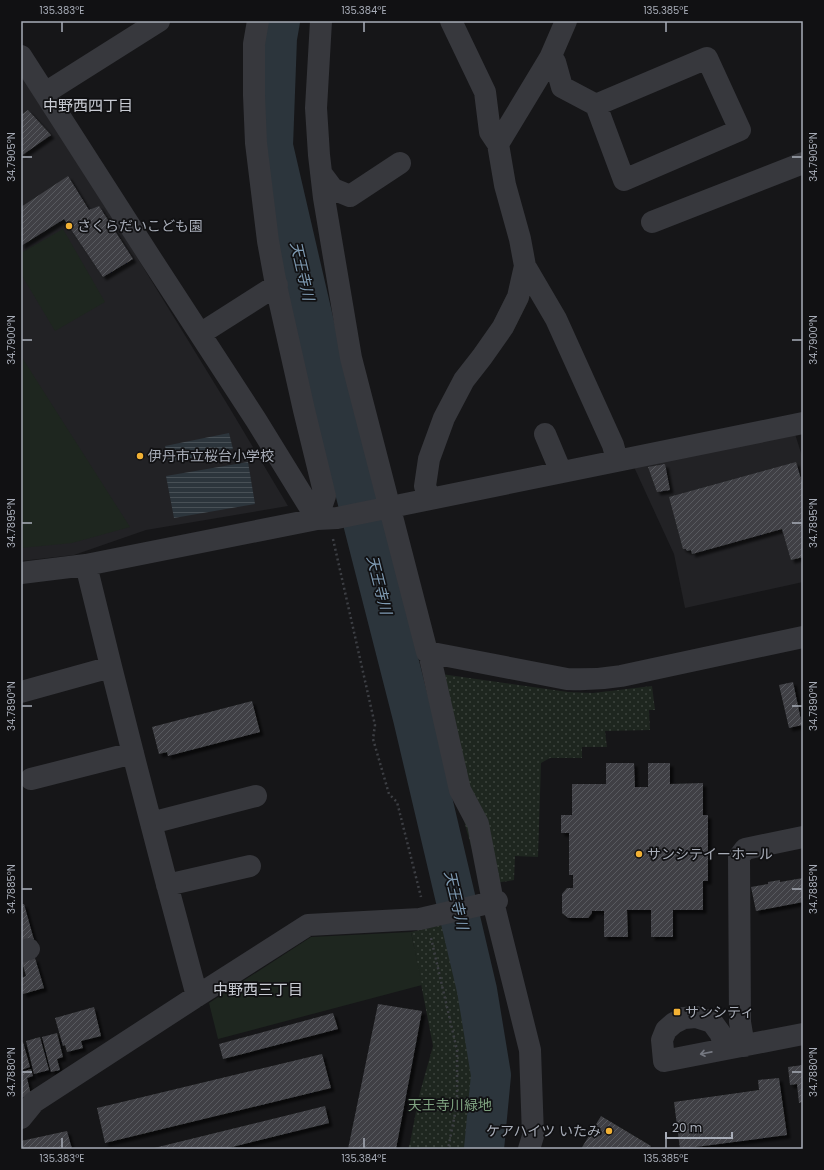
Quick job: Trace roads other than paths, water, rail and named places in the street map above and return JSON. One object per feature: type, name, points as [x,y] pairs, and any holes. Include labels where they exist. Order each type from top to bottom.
[{"type":"street","points":[[258,21],[254,44],[256,143],[268,241],[304,410],[325,496],[328,519]]},
{"type":"street","points":[[321,21],[316,108],[321,173],[351,358],[386,507],[427,652],[429,653],[460,790],[478,824],[493,902],[530,1050],[533,1136],[529,1149]]},
{"type":"street","points":[[451,21],[485,92],[490,132],[498,144],[505,185],[520,239],[525,266],[556,319],[613,445],[617,460]]},
{"type":"street","points":[[498,144],[550,58],[566,21]]},
{"type":"street","points":[[45,93],[151,23]]},
{"type":"street","points":[[21,56],[256,420],[328,519]]},
{"type":"street","points":[[550,58],[555,62],[562,87],[596,105],[624,180],[740,130],[707,58],[596,105]]},
{"type":"street","points":[[321,173],[333,189],[350,196],[400,163]]},
{"type":"street","points":[[652,222],[803,163]]},
{"type":"street","points":[[429,498],[425,486],[429,459],[444,418],[464,380],[503,327],[518,297],[525,266]]},
{"type":"street","points":[[200,334],[277,285]]},
{"type":"street","points":[[21,573],[86,565],[328,519],[803,423]]},
{"type":"street","points":[[545,434],[561,472]]},
{"type":"street","points":[[86,565],[151,823],[197,996]]},
{"type":"street","points":[[429,653],[567,679],[585,680],[621,676],[803,637]]},
{"type":"street","points":[[21,692],[111,667]]},
{"type":"street","points":[[32,779],[133,753]]},
{"type":"street","points":[[151,823],[256,796]]},
{"type":"street","points":[[803,837],[745,849],[739,857],[740,1022],[744,1046],[803,1034]]},
{"type":"street","points":[[167,885],[250,866]]},
{"type":"street","points":[[21,1118],[34,1102],[308,925],[420,920],[493,902]]},
{"type":"waterway","name":"天王寺川","points":[[280,21],[277,38],[273,146],[332,401],[413,718],[477,990],[491,1075],[484,1149]]},
{"type":"place","name":"さくらだいこども園","points":[[69,226]]},
{"type":"place","name":"伊丹市立桜台小学校","points":[[140,456]]},
{"type":"place","name":"サンシテイーホール","points":[[639,854]]},
{"type":"place","name":"サンシティ","points":[[677,1012]]},
{"type":"place","name":"ケアハイツ いたみ","points":[[609,1131]]},
{"type":"district","name":"中野西四丁目","points":[[88,106]]},
{"type":"district","name":"中野西三丁目","points":[[258,990]]},
{"type":"park label","name":"天王寺川緑地","points":[[450,1105]]}]
